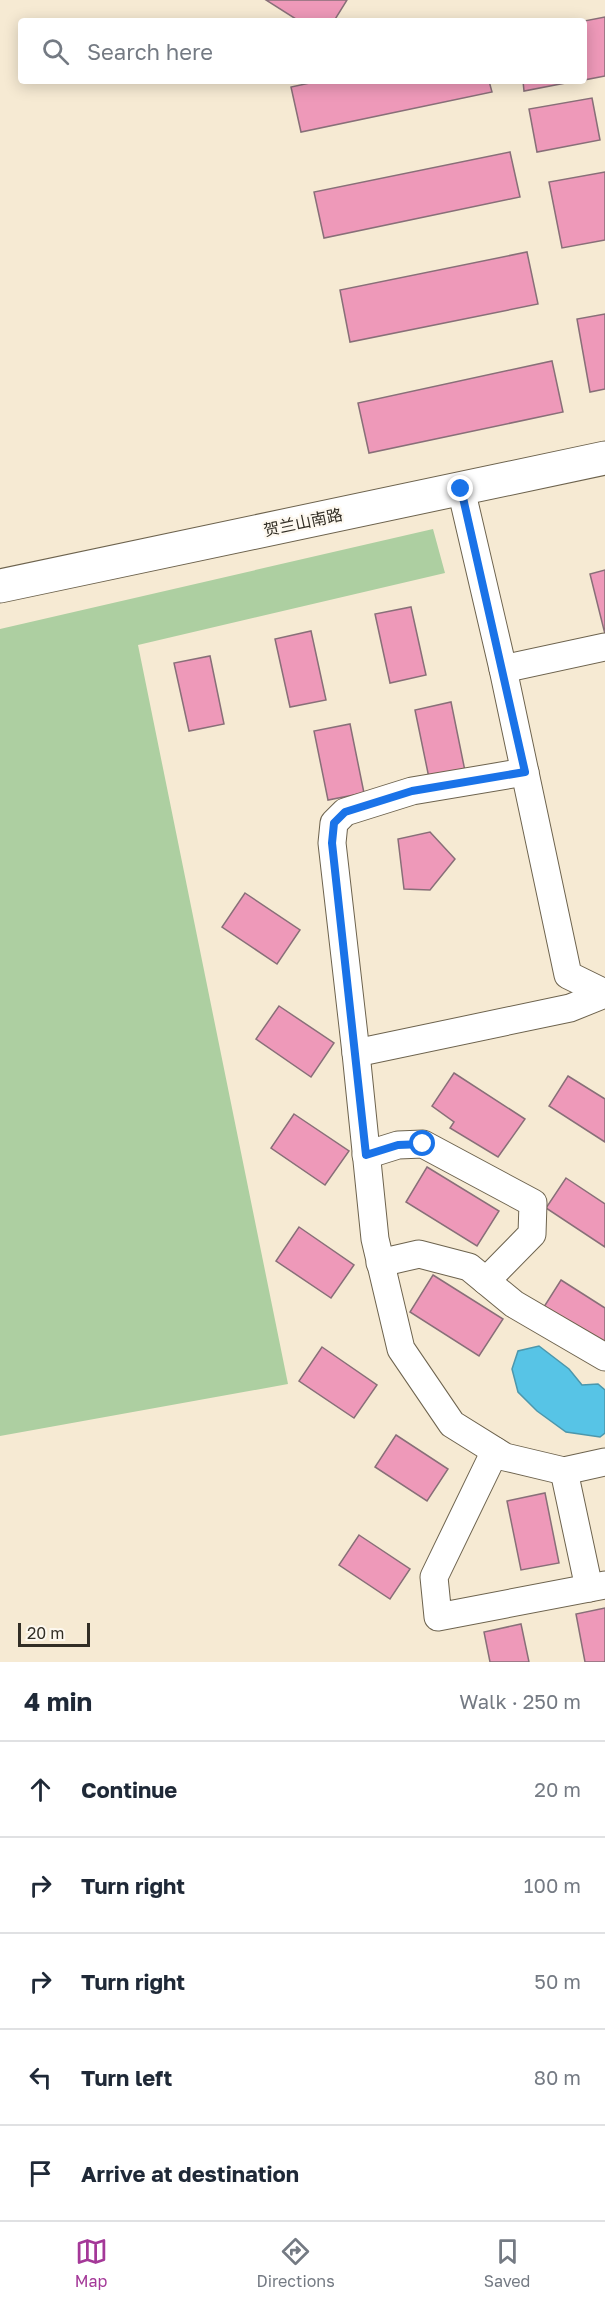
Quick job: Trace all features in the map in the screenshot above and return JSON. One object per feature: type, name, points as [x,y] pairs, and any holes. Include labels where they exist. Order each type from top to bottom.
[{"type":"street","name":"贺兰山南路","points":[[0,586],[605,458]]},
{"type":"street","points":[[461,489],[503,669],[568,975],[605,994]]},
{"type":"street","points":[[503,669],[605,648]]},
{"type":"street","points":[[525,772],[412,791],[345,812],[334,823],[332,843],[375,1239],[400,1349],[452,1424],[505,1457],[564,1471],[605,1462]]},
{"type":"street","points":[[356,1053],[570,1008],[605,994]]},
{"type":"street","points":[[366,1155],[398,1145],[423,1144],[534,1203],[532,1234],[486,1281]]},
{"type":"street","points":[[380,1263],[419,1254],[468,1267],[514,1304],[605,1358]]},
{"type":"street","points":[[495,1451],[434,1577],[438,1617],[597,1587],[564,1471]]},
{"type":"green space","points":[[433,529],[445,573],[138,645],[288,1384],[0,1436],[0,629]]},
{"type":"water","points":[[539,1346],[569,1369],[582,1385],[598,1384],[605,1390],[605,1433],[600,1437],[566,1432],[537,1411],[518,1392],[512,1369],[518,1351]]},
{"type":"building","points":[[266,0],[347,0],[336,18],[294,18]]},
{"type":"building","points":[[605,17],[605,76],[587,79],[587,20]]},
{"type":"building","points":[[305,84],[490,84],[492,92],[301,132],[291,87]]},
{"type":"building","points":[[523,84],[560,84],[524,91]]},
{"type":"building","points":[[592,98],[600,140],[537,152],[529,109]]},
{"type":"building","points":[[510,152],[520,197],[324,238],[314,192]]},
{"type":"building","points":[[605,172],[605,240],[562,248],[549,182]]},
{"type":"building","points":[[527,252],[538,304],[350,342],[340,290]]},
{"type":"building","points":[[605,314],[605,389],[590,392],[577,319]]},
{"type":"building","points":[[552,361],[563,412],[369,453],[358,403]]},
{"type":"building","points":[[605,570],[605,634],[590,574]]},
{"type":"building","points":[[411,607],[426,675],[390,683],[375,614]]},
{"type":"building","points":[[311,631],[326,700],[290,707],[275,639]]},
{"type":"building","points":[[210,656],[224,724],[189,731],[174,663]]},
{"type":"building","points":[[451,702],[465,771],[429,778],[415,710]]},
{"type":"building","points":[[350,724],[364,793],[328,800],[314,731]]},
{"type":"building","points":[[430,832],[455,859],[430,890],[404,889],[398,839]]},
{"type":"building","points":[[245,893],[300,930],[277,964],[222,927]]},
{"type":"building","points":[[279,1006],[334,1043],[311,1077],[256,1039]]},
{"type":"building","points":[[454,1073],[525,1119],[498,1157],[450,1128],[454,1122],[432,1106]]},
{"type":"building","points":[[568,1076],[605,1099],[605,1142],[549,1106]]},
{"type":"building","points":[[294,1114],[349,1151],[325,1185],[271,1148]]},
{"type":"building","points":[[427,1167],[499,1211],[477,1246],[406,1202]]},
{"type":"building","points":[[566,1178],[605,1204],[605,1247],[546,1208]]},
{"type":"building","points":[[299,1227],[354,1265],[331,1298],[276,1261]]},
{"type":"building","points":[[433,1275],[503,1319],[479,1356],[410,1312]]},
{"type":"building","points":[[561,1280],[605,1308],[605,1350],[542,1310]]},
{"type":"building","points":[[322,1347],[377,1385],[354,1418],[299,1381]]},
{"type":"building","points":[[396,1435],[448,1469],[427,1501],[375,1467]]},
{"type":"building","points":[[545,1493],[559,1563],[521,1570],[507,1501]]},
{"type":"building","points":[[359,1535],[410,1569],[390,1599],[339,1565]]},
{"type":"building","points":[[605,1608],[605,1662],[585,1662],[576,1614]]},
{"type":"building","points":[[521,1624],[529,1662],[490,1662],[484,1632]]},
{"type":"route","points":[[423,1144],[398,1145],[366,1155],[332,843],[334,823],[345,812],[358,807],[412,791],[525,772],[461,489]]}]
